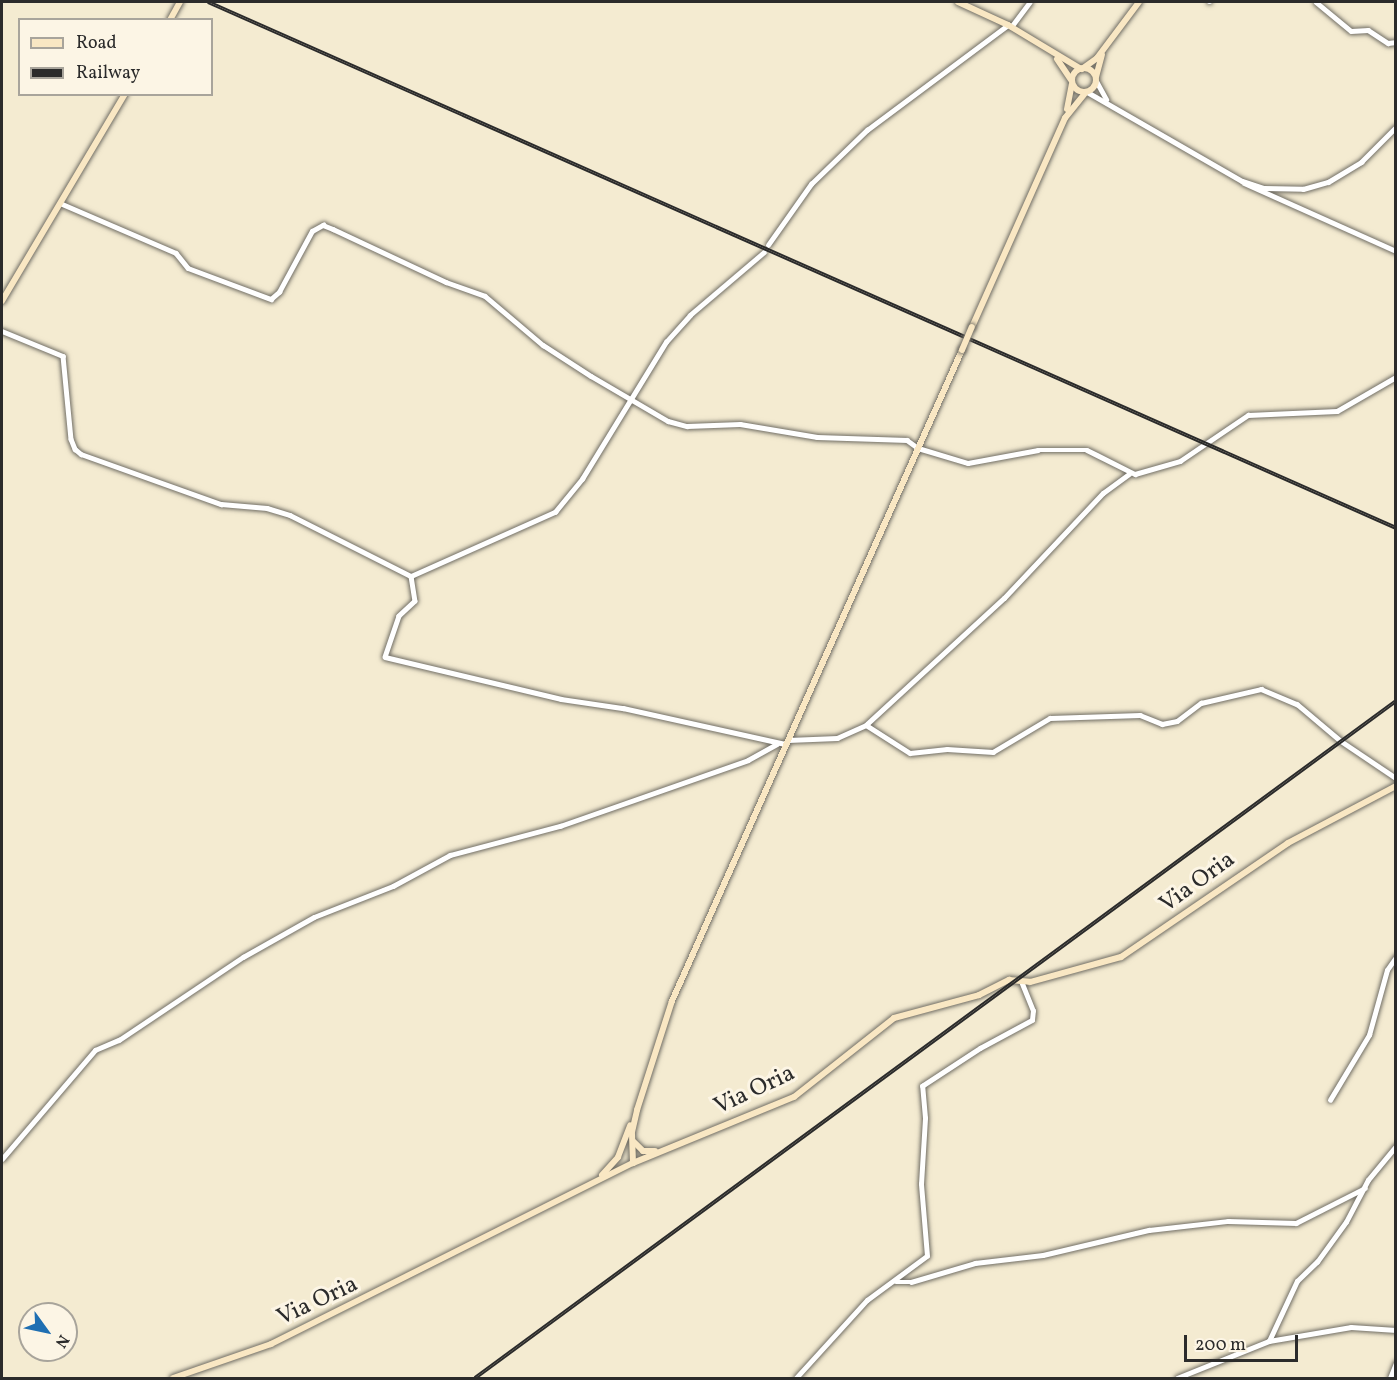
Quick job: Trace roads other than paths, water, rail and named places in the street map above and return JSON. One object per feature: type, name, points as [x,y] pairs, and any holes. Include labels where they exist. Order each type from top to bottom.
[{"type":"main road","points":[[171,18],[180,2]]},
{"type":"main road","points":[[958,2],[1010,26],[1050,52],[1082,69],[1090,70],[1096,79]]},
{"type":"main road","points":[[597,1180],[623,1146],[672,1001],[1065,118],[1074,74],[1107,44],[1139,2]]},
{"type":"main road","points":[[1065,118],[1096,79],[1107,44]]},
{"type":"main road","points":[[1050,52],[1077,90],[1086,92]]},
{"type":"main road","points":[[2,301],[124,96]]},
{"type":"main road","name":"Via Oria","points":[[173,1378],[234,1360],[350,1307],[597,1180],[801,1093],[894,1018],[986,993],[1009,980],[1021,982],[1121,957],[1288,843],[1395,786]]},
{"type":"main road","points":[[631,1164],[632,1132],[646,1076]]},
{"type":"main road","points":[[632,1132],[639,1149],[665,1150]]},
{"type":"main road","points":[[623,1146],[631,1164]]},
{"type":"street","points":[[768,245],[811,184],[867,130],[1010,26],[1030,2]]},
{"type":"street","points":[[1316,2],[1351,31],[1368,30],[1388,43],[1395,42]]},
{"type":"street","points":[[1096,79],[1111,105]]},
{"type":"street","points":[[1086,92],[1242,181],[1305,213],[1395,251]]},
{"type":"street","points":[[1242,181],[1283,190],[1328,182],[1360,162],[1395,127]]},
{"type":"street","points":[[60,203],[176,253],[188,268],[271,299],[279,292],[312,231],[323,225],[446,282],[485,296],[543,345],[632,402],[687,426],[740,424],[817,437],[907,440],[918,448],[968,463],[1038,450],[1087,450],[1129,474]]},
{"type":"street","points":[[411,576],[555,512],[582,479],[632,402],[666,342],[684,322],[764,252]]},
{"type":"street","points":[[2,331],[63,356],[71,438],[75,449],[81,454],[227,506],[267,508],[290,515],[411,576]]},
{"type":"street","points":[[2,1159],[95,1050],[119,1040],[243,957],[314,917],[393,886],[459,852],[560,826],[748,760],[777,744],[837,738],[866,725],[1004,598],[1103,493],[1129,474],[1146,473],[1180,460],[1248,415],[1337,411],[1395,377]]},
{"type":"street","points":[[411,576],[415,601],[399,616],[385,657],[777,744]]},
{"type":"street","points":[[866,725],[910,753],[947,749],[993,752],[1050,718],[1140,715],[1162,724],[1177,720],[1201,703],[1261,689],[1297,704],[1341,741],[1395,778]]},
{"type":"street","points":[[1330,1100],[1369,1035],[1387,970],[1395,957]]},
{"type":"street","points":[[796,1378],[867,1300],[896,1282],[927,1256],[921,1184],[925,1118],[922,1086],[980,1048],[1032,1020],[1021,982]]},
{"type":"street","points":[[1269,1341],[1297,1281],[1317,1262],[1395,1146]]},
{"type":"street","points":[[896,1282],[911,1282],[975,1263],[1043,1255],[1149,1230],[1228,1221],[1296,1223],[1365,1188]]},
{"type":"street","points":[[1177,1378],[1269,1341],[1350,1327],[1395,1330]]},
{"type":"street","points":[[1390,1378],[1395,1364]]},
{"type":"railway","points":[[208,2],[1396,528]]},
{"type":"railway","points":[[475,1378],[1396,701]]}]
